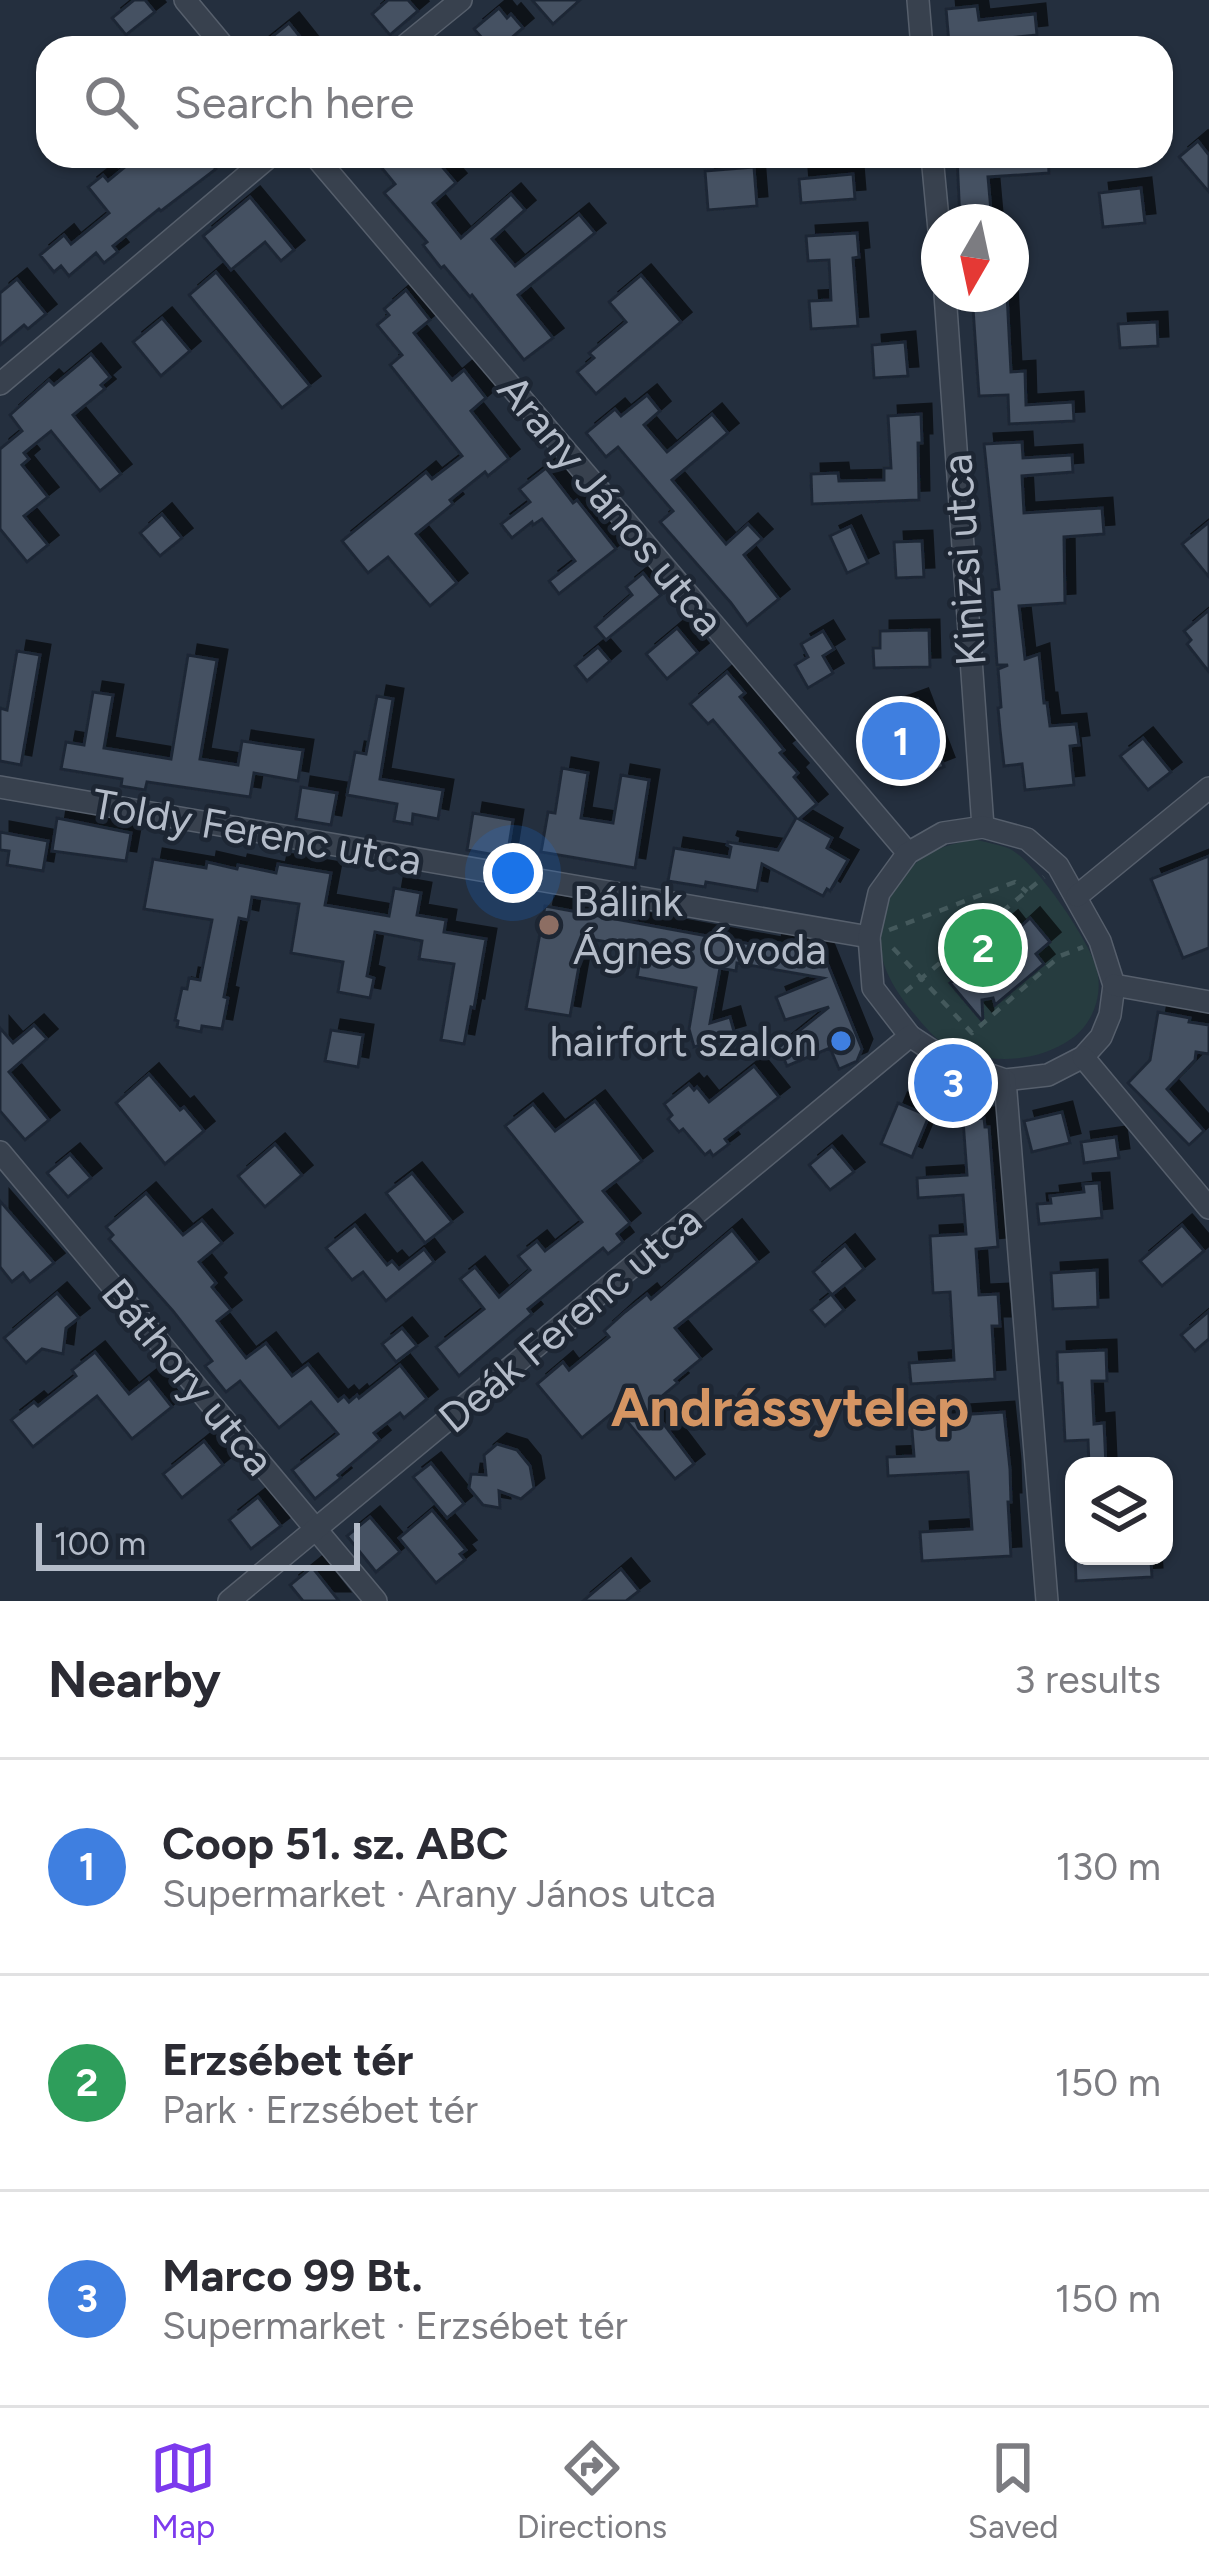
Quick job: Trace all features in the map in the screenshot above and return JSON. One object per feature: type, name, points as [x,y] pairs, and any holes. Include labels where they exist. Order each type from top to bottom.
[{"type":"street","points":[[184,0],[215,36]]},
{"type":"street","points":[[417,36],[461,0]]},
{"type":"street","points":[[918,0],[921,36]]},
{"type":"street","points":[[0,384],[256,168]]},
{"type":"street","name":"Arany János utca","points":[[325,168],[908,853]]},
{"type":"street","points":[[933,168],[937,204]]},
{"type":"street","name":"Kinizsi utca","points":[[946,312],[983,827]]},
{"type":"street","name":"Toldy Ferenc utca","points":[[0,787],[874,936]]},
{"type":"street","points":[[1077,896],[1209,788]]},
{"type":"street","points":[[983,827],[1027,839],[1058,866],[1100,941],[1114,986],[1101,1037],[1083,1057],[1048,1075],[1005,1080],[944,1059],[910,1036],[873,988],[879,893],[908,853],[943,833],[983,827]]},
{"type":"street","points":[[1114,986],[1209,1002]]},
{"type":"street","name":"Deák Ferenc utca","points":[[229,1601],[910,1036]]},
{"type":"street","points":[[1083,1057],[1209,1208]]},
{"type":"street","points":[[1005,1080],[1047,1601]]},
{"type":"street","name":"Báthory utca","points":[[0,1152],[376,1601]]},
{"type":"path","points":[[886,1007],[1058,866]]},
{"type":"path","points":[[1027,892],[1015,882],[874,936],[923,978],[973,1034],[1060,956],[1100,941]]},
{"type":"green space","points":[[974,839],[1010,849],[1033,869],[1072,920],[1096,966],[1098,997],[1091,1016],[1071,1039],[1043,1053],[996,1059],[945,1044],[904,1001],[882,957],[885,910],[902,878],[931,852]]},
{"type":"building","points":[[134,0],[145,0],[155,12],[126,35],[112,18]]},
{"type":"building","points":[[388,0],[408,0],[418,11],[390,35],[372,14]]},
{"type":"building","points":[[532,0],[580,0],[553,24]]},
{"type":"building","points":[[977,6],[979,20],[1035,14],[1037,35],[948,36],[946,9]]},
{"type":"building","points":[[499,8],[523,28],[514,36],[480,36],[474,29]]},
{"type":"building","points":[[289,23],[299,36],[273,36]]},
{"type":"building","points":[[1198,141],[1209,155],[1209,192],[1179,157]]},
{"type":"building","points":[[124,168],[216,169],[113,246],[118,252],[104,263],[96,253],[69,276],[61,266],[54,272],[40,255],[64,235],[71,244],[109,213],[88,187],[103,175],[108,181]]},
{"type":"building","points":[[382,168],[443,168],[456,183],[433,203],[461,238],[511,194],[525,210],[492,239],[515,266],[579,214],[595,233],[518,295],[553,338],[524,360],[472,295],[441,268],[423,245],[427,242],[384,193],[395,184]]},
{"type":"building","points":[[754,168],[757,206],[708,210],[705,171]]},
{"type":"building","points":[[958,168],[1049,168],[1049,173],[988,177],[990,204],[959,204]]},
{"type":"building","points":[[853,174],[855,199],[801,203],[799,179]]},
{"type":"building","points":[[1141,188],[1145,223],[1103,227],[1099,193]]},
{"type":"building","points":[[250,197],[294,250],[281,261],[265,242],[231,270],[203,236]]},
{"type":"building","points":[[857,233],[859,257],[853,258],[858,326],[811,329],[809,301],[831,300],[829,260],[808,261],[806,236]]},
{"type":"building","points":[[216,272],[310,386],[282,408],[189,295]]},
{"type":"building","points":[[641,275],[681,322],[596,394],[577,372],[594,358],[589,353],[626,322],[609,302]]},
{"type":"building","points":[[17,279],[46,314],[0,345],[0,293]]},
{"type":"building","points":[[406,290],[430,320],[414,333],[452,380],[464,370],[486,398],[471,411],[509,459],[450,500],[453,504],[416,534],[457,583],[430,606],[388,557],[368,573],[342,541],[426,472],[432,479],[462,456],[390,365],[402,355],[377,325],[389,315],[384,309]]},
{"type":"building","points":[[973,312],[1008,312],[1011,372],[1025,371],[1026,405],[1073,402],[1074,421],[1009,424],[1008,395],[979,396]]},
{"type":"building","points":[[162,318],[190,351],[161,376],[133,342]]},
{"type":"building","points":[[1157,322],[1158,346],[1120,348],[1118,324]]},
{"type":"building","points":[[905,342],[908,376],[874,378],[872,345]]},
{"type":"building","points":[[91,354],[110,377],[101,385],[105,389],[73,415],[121,474],[100,491],[51,431],[24,453],[29,459],[22,465],[48,497],[24,516],[48,545],[27,562],[0,529],[0,449],[22,431],[10,415],[49,380],[54,385]]},
{"type":"building","points":[[647,395],[660,411],[644,425],[667,452],[712,414],[728,433],[672,480],[726,544],[748,524],[762,539],[744,555],[779,599],[747,625],[660,522],[673,511],[618,447],[606,457],[586,433],[615,409],[621,416]]},
{"type":"building","points":[[921,414],[919,500],[812,504],[811,474],[838,473],[839,481],[884,480],[884,468],[891,468],[888,416]]},
{"type":"building","points":[[1022,442],[1023,458],[1072,455],[1073,472],[1022,476],[1024,513],[1102,508],[1104,534],[1064,537],[1065,603],[1019,606],[1025,659],[1039,654],[1050,726],[1076,724],[1079,745],[1070,746],[1074,785],[1025,790],[1022,764],[1004,766],[998,669],[1008,665],[997,665],[992,590],[999,589],[984,444]]},
{"type":"building","points":[[546,468],[616,549],[559,594],[549,581],[575,561],[542,519],[512,538],[501,524],[530,502],[519,489]]},
{"type":"building","points":[[162,514],[182,538],[160,556],[140,533]]},
{"type":"building","points":[[1209,522],[1209,577],[1182,544]]},
{"type":"building","points":[[851,526],[868,563],[847,573],[830,536]]},
{"type":"building","points":[[922,541],[924,577],[896,578],[894,542]]},
{"type":"building","points":[[643,573],[661,595],[606,640],[595,627],[632,595],[626,587]]},
{"type":"building","points":[[1209,610],[1209,672],[1187,644],[1191,640],[1184,631]]},
{"type":"building","points":[[677,628],[698,653],[667,679],[646,654]]},
{"type":"building","points":[[929,630],[930,667],[874,668],[873,648],[880,648],[880,631]]},
{"type":"building","points":[[823,631],[834,649],[823,656],[833,673],[808,688],[795,665],[808,657],[801,644]]},
{"type":"building","points":[[598,647],[610,661],[587,681],[575,666]]},
{"type":"building","points":[[17,651],[40,655],[21,765],[0,761],[0,708],[7,710]]},
{"type":"building","points":[[188,655],[217,660],[200,759],[238,765],[242,741],[303,750],[298,781],[254,773],[250,797],[147,782],[145,790],[121,786],[122,779],[61,769],[66,742],[84,745],[93,692],[113,695],[104,748],[171,759]]},
{"type":"building","points":[[727,672],[745,693],[740,697],[784,750],[780,753],[798,773],[794,777],[817,804],[799,819],[832,838],[827,848],[848,860],[823,896],[762,864],[757,891],[668,881],[674,848],[729,857],[728,842],[778,850],[796,818],[713,720],[708,724],[690,704]]},
{"type":"building","points":[[377,696],[393,699],[380,779],[443,790],[438,819],[413,814],[412,824],[394,821],[397,804],[347,795],[355,752],[366,754]]},
{"type":"building","points":[[918,699],[944,767],[892,787],[866,718]]},
{"type":"building","points":[[1143,738],[1171,772],[1148,790],[1120,756]]},
{"type":"building","points":[[562,768],[588,773],[581,818],[613,823],[621,775],[649,780],[635,868],[541,852],[548,812],[555,813]]},
{"type":"building","points":[[301,787],[337,793],[331,825],[296,819]]},
{"type":"building","points":[[473,813],[513,820],[507,857],[467,850]]},
{"type":"building","points":[[57,818],[131,833],[126,861],[52,851]]},
{"type":"building","points":[[0,832],[48,841],[43,871],[7,865],[9,851],[0,850]]},
{"type":"building","points":[[1209,856],[1209,948],[1183,958],[1151,879]]},
{"type":"building","points":[[153,859],[206,868],[207,862],[237,869],[238,865],[276,873],[278,864],[331,873],[325,905],[389,916],[394,888],[421,893],[417,915],[446,920],[444,932],[486,939],[464,1044],[441,1040],[454,964],[419,959],[422,941],[375,932],[367,976],[374,978],[370,998],[338,992],[343,962],[291,953],[299,904],[252,897],[248,920],[239,918],[222,1029],[202,1026],[201,1032],[177,1027],[182,988],[187,989],[189,978],[200,980],[212,920],[144,909]]},
{"type":"building","points":[[545,906],[772,948],[773,942],[822,950],[862,1049],[857,1061],[839,1069],[830,1048],[787,1066],[779,1047],[829,1007],[785,1020],[776,997],[823,978],[737,963],[736,971],[720,968],[710,1023],[730,1017],[735,1035],[694,1047],[689,1029],[696,988],[637,977],[642,948],[584,938],[570,1016],[526,1009]]},
{"type":"building","points":[[1030,918],[1050,942],[1036,954],[1044,964],[995,1005],[993,998],[982,1000],[983,1022],[946,973],[1008,921],[1016,931]]},
{"type":"building","points":[[1158,1012],[1209,1025],[1209,1054],[1196,1052],[1195,1060],[1167,1089],[1204,1131],[1189,1145],[1128,1083],[1150,1060]]},
{"type":"building","points":[[34,1025],[47,1039],[9,1072],[49,1120],[25,1140],[0,1111],[0,1028],[13,1043]]},
{"type":"building","points":[[331,1030],[363,1035],[358,1067],[325,1061]]},
{"type":"building","points":[[754,1066],[779,1097],[725,1139],[729,1144],[713,1156],[710,1151],[705,1155],[668,1119],[672,1115],[664,1104],[689,1084],[709,1102]]},
{"type":"building","points":[[149,1074],[204,1131],[165,1164],[116,1103]]},
{"type":"building","points":[[595,1101],[642,1161],[603,1191],[630,1223],[617,1234],[623,1242],[608,1254],[603,1248],[528,1309],[532,1314],[459,1376],[436,1347],[484,1309],[460,1279],[475,1267],[499,1297],[530,1270],[518,1256],[537,1241],[545,1251],[582,1222],[505,1126],[533,1104],[555,1131]]},
{"type":"building","points":[[898,1103],[929,1116],[912,1157],[881,1144]]},
{"type":"building","points":[[1062,1112],[1070,1143],[1032,1152],[1024,1121]]},
{"type":"building","points":[[984,1118],[989,1127],[998,1247],[976,1249],[979,1295],[998,1294],[1000,1326],[992,1326],[995,1379],[911,1384],[909,1363],[954,1360],[950,1292],[933,1293],[930,1236],[966,1234],[963,1195],[918,1198],[917,1178],[967,1175],[963,1120]]},
{"type":"building","points":[[1116,1137],[1119,1158],[1084,1163],[1081,1142]]},
{"type":"building","points":[[275,1144],[302,1175],[265,1207],[238,1176]]},
{"type":"building","points":[[832,1146],[854,1172],[830,1190],[809,1165]]},
{"type":"building","points":[[70,1154],[91,1178],[68,1197],[47,1173]]},
{"type":"building","points":[[412,1173],[452,1222],[425,1243],[386,1193]]},
{"type":"building","points":[[1099,1183],[1102,1218],[1039,1224],[1037,1204],[1051,1203],[1050,1196],[1084,1192],[1083,1184]]},
{"type":"building","points":[[146,1193],[183,1235],[202,1220],[222,1243],[199,1262],[231,1310],[217,1321],[246,1358],[266,1343],[292,1376],[308,1364],[338,1401],[344,1396],[349,1402],[400,1365],[427,1399],[374,1433],[380,1440],[315,1499],[292,1470],[338,1434],[311,1402],[279,1428],[240,1381],[226,1392],[205,1366],[212,1361],[109,1239],[113,1235],[106,1227]]},
{"type":"building","points":[[0,1201],[54,1263],[30,1282],[23,1273],[12,1282],[0,1267]]},
{"type":"building","points":[[355,1225],[387,1265],[392,1261],[399,1269],[424,1249],[434,1262],[386,1301],[363,1272],[352,1280],[326,1248]]},
{"type":"building","points":[[1182,1225],[1204,1251],[1162,1286],[1140,1261]]},
{"type":"building","points":[[732,1230],[758,1262],[675,1328],[701,1359],[650,1406],[694,1464],[675,1479],[617,1409],[582,1438],[537,1384],[563,1362],[569,1370],[609,1337],[604,1331],[625,1312],[647,1294],[651,1299]]},
{"type":"building","points":[[845,1245],[864,1269],[832,1295],[813,1272]]},
{"type":"building","points":[[1097,1270],[1098,1307],[1053,1309],[1051,1273]]},
{"type":"building","points":[[57,1293],[79,1318],[66,1328],[63,1354],[42,1349],[26,1363],[4,1338]]},
{"type":"building","points":[[831,1294],[844,1310],[825,1326],[811,1310]]},
{"type":"building","points":[[1209,1311],[1209,1339],[1195,1351],[1181,1335]]},
{"type":"building","points":[[402,1328],[417,1346],[396,1362],[382,1344]]},
{"type":"building","points":[[1106,1350],[1107,1381],[1092,1381],[1094,1424],[1104,1423],[1106,1457],[1089,1457],[1088,1440],[1065,1441],[1057,1352]]},
{"type":"building","points":[[95,1352],[129,1394],[149,1378],[172,1407],[132,1439],[97,1396],[33,1447],[11,1420],[76,1376],[72,1370]]},
{"type":"building","points":[[1004,1412],[1011,1556],[922,1561],[920,1532],[972,1529],[968,1472],[888,1476],[887,1457],[914,1456],[911,1418]]},
{"type":"building","points":[[204,1441],[223,1465],[182,1498],[163,1474]]},
{"type":"building","points":[[497,1444],[517,1450],[530,1466],[534,1488],[521,1499],[499,1491],[500,1508],[483,1505],[469,1488],[471,1474],[486,1475],[484,1455]]},
{"type":"building","points":[[431,1463],[464,1504],[447,1518],[413,1477]]},
{"type":"building","points":[[258,1497],[281,1526],[251,1549],[229,1520]]},
{"type":"building","points":[[432,1510],[466,1550],[460,1554],[465,1560],[436,1583],[399,1538]]},
{"type":"building","points":[[370,1517],[400,1552],[376,1572],[347,1536]]},
{"type":"building","points":[[1075,1565],[1151,1565],[1152,1577],[1076,1581]]},
{"type":"building","points":[[312,1567],[339,1601],[303,1601],[290,1585]]},
{"type":"building","points":[[621,1569],[639,1591],[626,1601],[583,1601]]},
{"type":"place","name":"Coop 51. sz. ABC","points":[[901,741]]},
{"type":"place","name":"Bálink Ágnes Óvoda","points":[[549,925]]},
{"type":"place","name":"Erzsébet tér","points":[[983,948]]},
{"type":"place","name":"hairfort szalon","points":[[841,1041]]},
{"type":"place","name":"Marco 99 Bt.","points":[[953,1083]]},
{"type":"district","name":"Andrássytelep","points":[[790,1407]]}]
